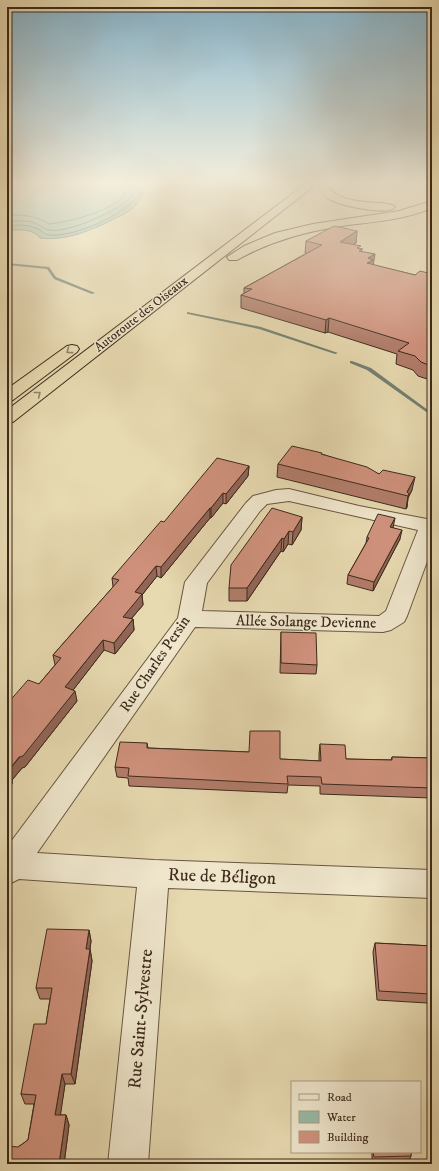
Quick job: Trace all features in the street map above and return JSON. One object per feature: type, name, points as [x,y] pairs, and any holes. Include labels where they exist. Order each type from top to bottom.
[{"type":"highway","name":"Autoroute des Oiseaux","points":[[189,262],[223,237]]},
{"type":"highway","name":"Autoroute des Oiseaux","points":[[7,418],[243,237]]},
{"type":"highway","points":[[96,349],[229,259],[256,244],[279,237]]},
{"type":"highway","name":"Autoroute des Oiseaux","points":[[7,397],[81,342]]},
{"type":"street","name":"Rue Charles Persin","points":[[9,868],[189,618],[196,582],[252,507],[260,500],[276,496],[289,496],[431,526]]},
{"type":"street","name":"Allée Solange Devienne","points":[[189,618],[383,624],[396,616],[431,526]]},
{"type":"street","name":"Rue de Béligon","points":[[9,868],[432,884]]},
{"type":"street","name":"Rue Saint-Sylvestre","points":[[128,1164],[154,874]]},
{"type":"water","points":[[39,237],[68,237],[49,239]]},
{"type":"building","points":[[314,237],[348,237],[340,242],[361,246],[357,248],[363,249],[359,251],[375,254],[368,258],[373,260],[367,263],[415,275],[420,271],[432,274],[432,365],[421,362],[415,356],[398,351],[409,343],[329,318],[326,320],[241,295],[252,289],[244,288],[322,245],[306,241]]},
{"type":"building","points":[[292,446],[322,453],[321,454],[367,467],[379,474],[383,470],[415,477],[407,492],[409,494],[408,496],[278,464]]},
{"type":"building","points":[[217,458],[249,466],[226,494],[223,493],[161,567],[156,566],[135,592],[142,594],[123,617],[133,619],[114,643],[103,640],[65,687],[75,691],[23,756],[19,757],[9,770],[7,776],[7,704],[28,680],[39,684],[61,658],[53,655],[119,580],[112,578],[161,521],[164,522]]},
{"type":"building","points":[[272,508],[302,517],[293,532],[289,531],[284,539],[282,538],[247,588],[229,588],[231,565]]},
{"type":"building","points":[[378,514],[395,518],[390,527],[402,530],[374,582],[348,575],[369,538],[367,537]]},
{"type":"building","points":[[281,632],[316,633],[317,665],[281,663]]},
{"type":"building","points":[[250,731],[280,731],[280,759],[321,761],[320,744],[345,745],[346,759],[392,760],[392,757],[432,758],[432,788],[322,784],[321,777],[287,776],[288,784],[128,776],[129,768],[115,767],[120,742],[147,743],[147,748],[249,752]]},
{"type":"building","points":[[47,929],[89,930],[86,949],[90,949],[71,1074],[62,1074],[55,1115],[66,1115],[59,1164],[7,1164],[7,1146],[18,1147],[28,1140],[36,1095],[21,1094],[34,1024],[46,1024],[52,988],[36,988]]},
{"type":"building","points":[[375,943],[432,946],[432,997],[430,994],[379,991]]},
{"type":"building","points":[[373,1153],[411,1153],[411,1156],[374,1157]]},
{"type":"waterway","points":[[7,264],[48,268],[55,278],[93,293]]},
{"type":"waterway","points":[[188,313],[260,328],[336,353]]},
{"type":"waterway","points":[[351,362],[369,369],[432,415]]}]
